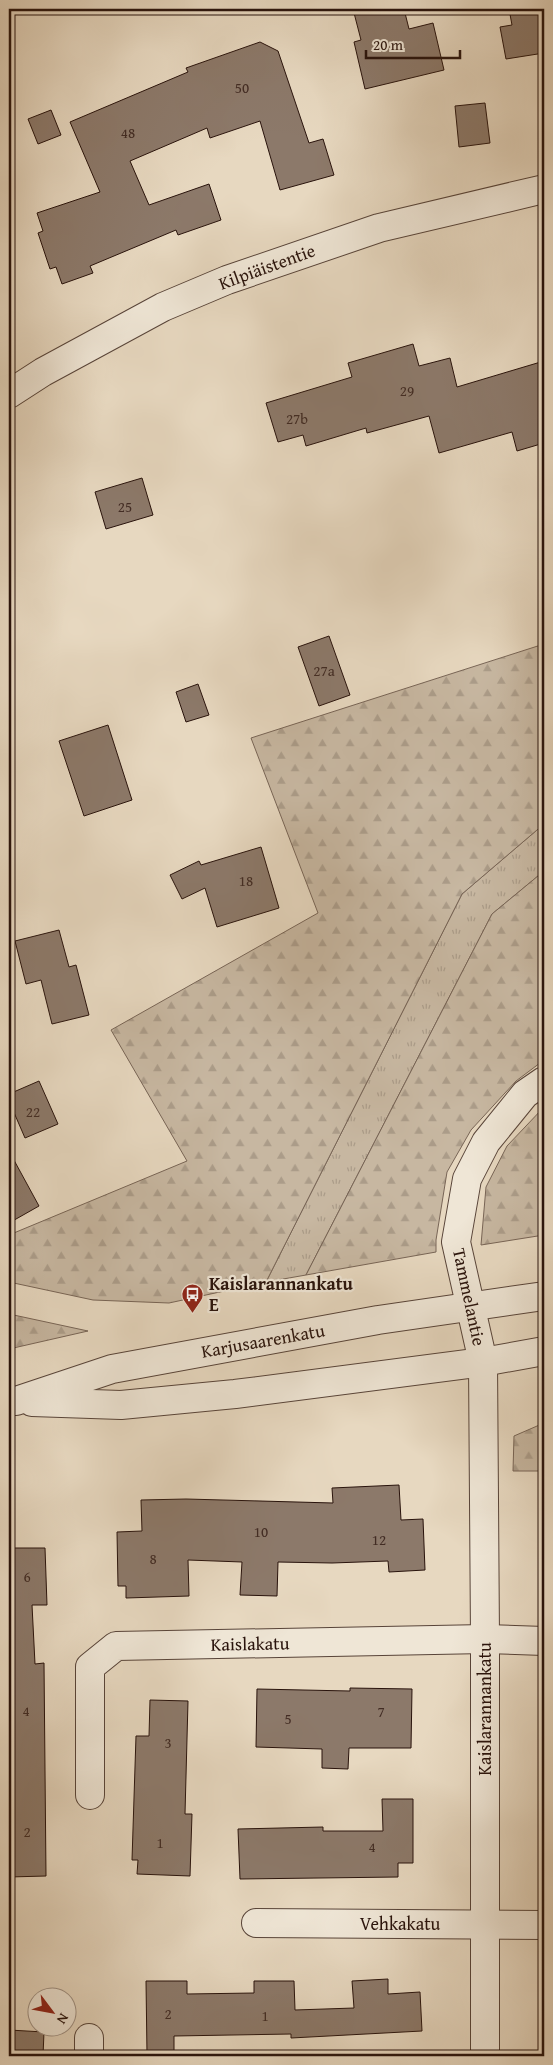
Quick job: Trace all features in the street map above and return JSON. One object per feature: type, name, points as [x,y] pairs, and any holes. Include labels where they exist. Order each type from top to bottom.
[{"type":"street","name":"Kilpiäistentie","points":[[9,394],[43,372],[163,307],[227,280],[379,228],[544,189]]},
{"type":"street","name":"Tammelantie","points":[[483,1362],[456,1242],[467,1179],[486,1142],[525,1094],[544,1081]]},
{"type":"street","name":"Karjusaarenkatu","points":[[12,1401],[112,1369],[378,1320],[544,1296]]},
{"type":"street","name":"Karjusaarenkatu","points":[[12,1401],[121,1405],[236,1394],[483,1362],[544,1352]]},
{"type":"street","name":"Kaislarannankatu","points":[[483,1362],[485,2056]]},
{"type":"street","name":"Kaislakatu","points":[[90,1795],[90,1667],[116,1646],[485,1639],[544,1641]]},
{"type":"street","name":"Vehkakatu","points":[[256,1923],[544,1925]]},
{"type":"green space","points":[[544,644],[544,824],[462,894],[266,1282],[169,1303],[93,1300],[9,1282],[9,1235],[187,1161],[111,1030],[318,913],[251,738]]},
{"type":"green space","points":[[544,824],[544,871],[492,914],[306,1275],[266,1282],[462,894]]},
{"type":"green space","points":[[544,871],[544,1060],[516,1081],[471,1130],[447,1172],[436,1240],[436,1252],[306,1275],[492,914]]},
{"type":"green space","points":[[544,1107],[544,1235],[481,1245],[486,1187],[507,1146]]},
{"type":"green space","points":[[9,1314],[88,1331],[9,1349]]},
{"type":"green space","points":[[544,1423],[544,1471],[513,1471],[514,1436]]},
{"type":"building","points":[[353,9],[404,9],[409,29],[433,23],[444,70],[365,89],[354,42],[361,40]]},
{"type":"building","points":[[509,9],[544,9],[544,53],[506,59],[500,27],[512,25]]},
{"type":"building","points":[[260,42],[278,51],[309,143],[323,139],[334,175],[280,190],[260,121],[210,138],[207,128],[130,161],[149,205],[209,184],[221,220],[178,235],[176,230],[90,266],[93,273],[62,284],[56,267],[50,269],[38,233],[43,231],[37,213],[100,192],[70,122],[188,72],[186,68]]},
{"type":"building","points":[[485,103],[490,143],[459,147],[455,106]]},
{"type":"building","points":[[51,110],[61,135],[38,144],[28,119]]},
{"type":"building","points":[[413,344],[419,366],[450,358],[457,387],[544,361],[544,443],[517,451],[512,432],[439,453],[429,416],[367,433],[366,428],[306,446],[303,435],[278,442],[266,403],[352,377],[348,363]]},
{"type":"building","points":[[142,478],[153,515],[106,529],[95,492]]},
{"type":"building","points":[[329,636],[350,695],[319,706],[298,647]]},
{"type":"building","points":[[198,684],[209,715],[186,722],[176,692]]},
{"type":"building","points":[[108,725],[132,800],[84,816],[59,741]]},
{"type":"building","points":[[261,847],[279,908],[217,927],[205,888],[182,899],[170,875],[199,861],[201,865]]},
{"type":"building","points":[[59,930],[69,967],[76,965],[89,1015],[52,1024],[41,980],[26,984],[15,941]]},
{"type":"building","points":[[39,1081],[58,1124],[25,1138],[9,1101],[9,1094]]},
{"type":"building","points":[[9,1151],[39,1206],[9,1223]]},
{"type":"building","points":[[399,1485],[401,1520],[423,1519],[425,1570],[389,1572],[388,1561],[278,1562],[277,1596],[240,1595],[242,1562],[188,1560],[189,1596],[126,1598],[126,1586],[118,1586],[117,1532],[142,1531],[141,1500],[186,1499],[333,1503],[332,1488]]},
{"type":"building","points":[[9,1548],[45,1548],[47,1605],[32,1605],[35,1664],[44,1663],[46,1876],[9,1877]]},
{"type":"building","points":[[350,1688],[412,1689],[411,1748],[349,1748],[348,1769],[322,1768],[322,1749],[256,1747],[257,1689],[350,1691]]},
{"type":"building","points":[[150,1700],[188,1701],[185,1814],[192,1814],[190,1876],[137,1874],[138,1860],[132,1860],[136,1736],[149,1736]]},
{"type":"building","points":[[382,1799],[413,1799],[413,1863],[398,1863],[398,1877],[240,1879],[238,1829],[323,1827],[323,1831],[383,1831]]},
{"type":"building","points":[[388,1979],[388,1994],[420,1992],[422,2031],[291,2038],[291,2034],[174,2036],[174,2054],[147,2054],[146,1981],[187,1981],[187,1994],[254,1993],[254,1981],[294,1981],[295,2010],[354,2008],[352,1981]]},
{"type":"building","points":[[9,2030],[28,2031],[28,2038],[44,2038],[43,2056],[9,2056]]},
{"type":"place","name":"Kaislarannankatu E","points":[[193,1313]]}]
